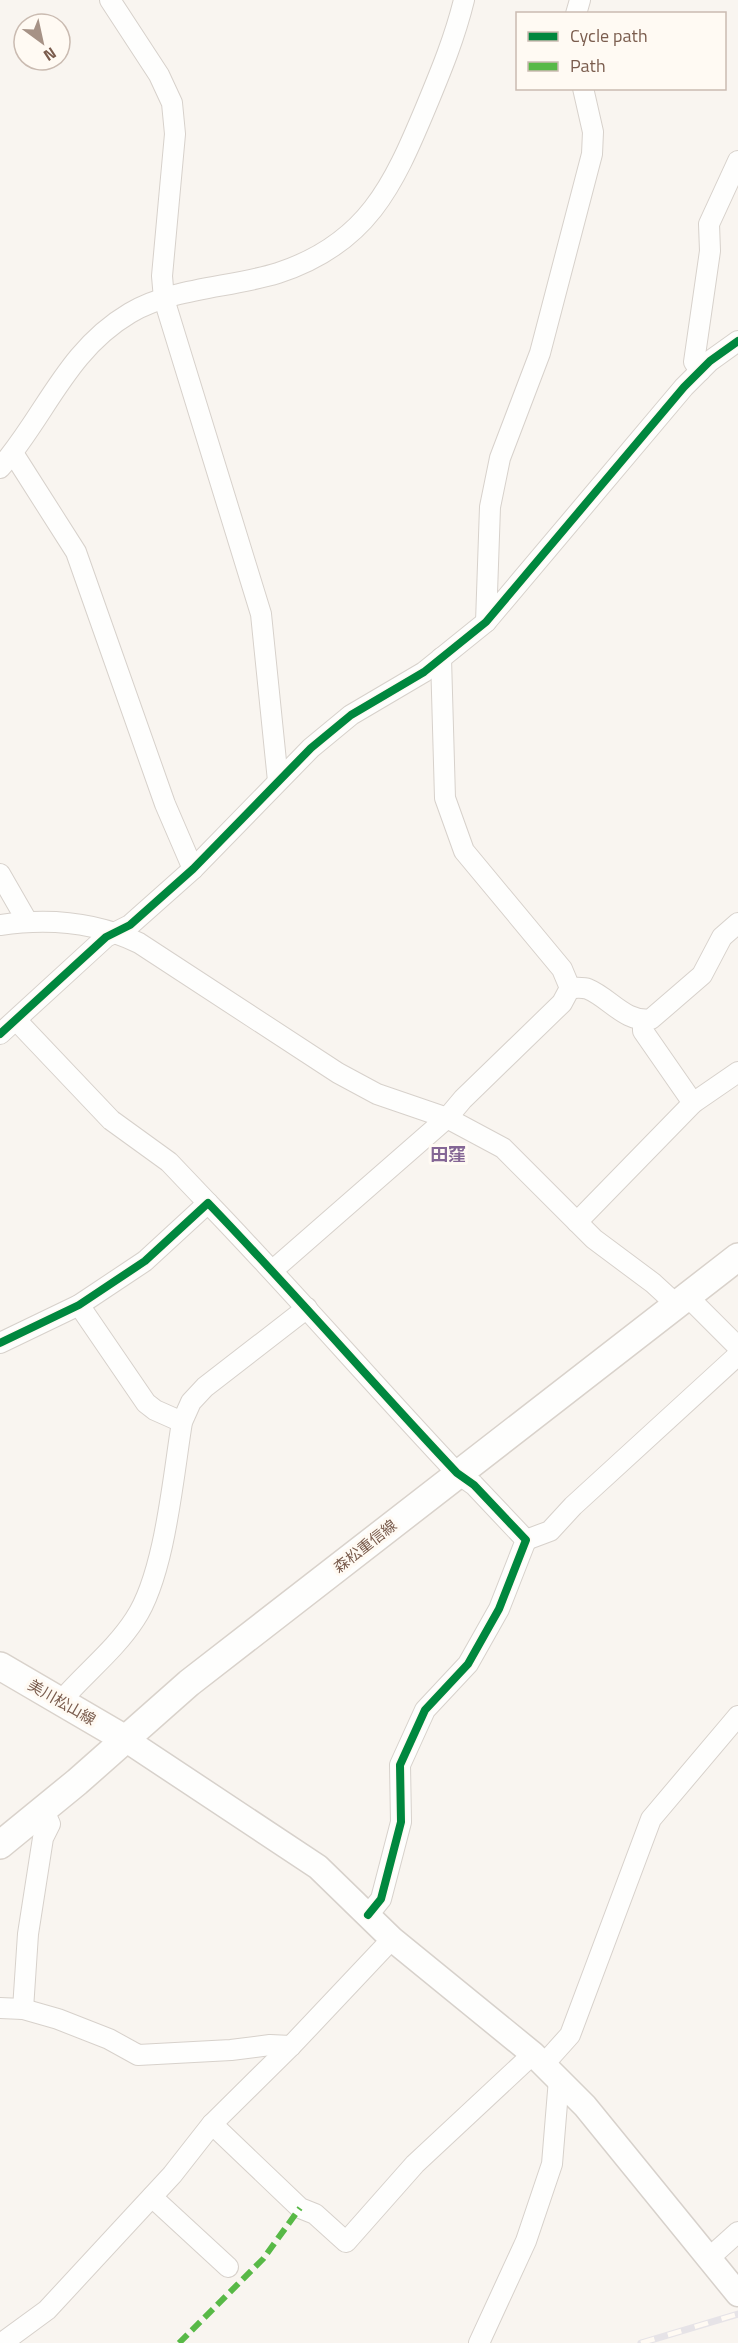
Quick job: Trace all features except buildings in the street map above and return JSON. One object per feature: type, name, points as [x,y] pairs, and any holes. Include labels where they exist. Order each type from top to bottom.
[{"type":"main road","name":"森松重信線","points":[[0,1845],[44,1811],[189,1683],[457,1473],[683,1302],[738,1257]]},
{"type":"main road","name":"美川松山線","points":[[0,1665],[125,1739]]},
{"type":"street","points":[[110,0],[159,75],[172,103],[175,134],[162,276],[164,299],[261,614],[278,781]]},
{"type":"street","points":[[193,869],[165,804],[76,552],[6,461],[80,353],[131,312],[164,299],[278,273],[317,257],[351,233],[379,204],[400,168],[455,37],[464,0]]},
{"type":"street","points":[[486,622],[490,507],[500,458],[540,353],[591,154],[593,132],[583,90]]},
{"type":"street","points":[[700,370],[694,362],[710,251],[709,224],[738,161]]},
{"type":"street","points":[[0,1034],[17,1021],[53,983],[116,932],[130,924],[193,869],[311,748],[351,715],[424,672],[486,622],[700,370],[738,341]]},
{"type":"street","points":[[441,658],[445,798],[464,851],[562,969],[570,988]]},
{"type":"street","points":[[0,874],[27,921]]},
{"type":"street","points":[[0,925],[27,921],[83,925],[116,932],[139,943],[338,1073],[377,1094],[447,1118],[503,1148],[594,1239],[653,1283],[683,1302],[738,1347]]},
{"type":"street","points":[[570,988],[587,988],[630,1017],[643,1020],[657,1014],[702,975],[722,937],[738,923]]},
{"type":"street","points":[[273,1270],[447,1118],[463,1099],[562,1003],[570,988]]},
{"type":"street","points":[[643,1020],[643,1031],[693,1103]]},
{"type":"street","points":[[17,1021],[111,1120],[169,1162],[273,1270],[370,1380],[457,1473],[474,1485],[526,1540]]},
{"type":"street","points":[[577,1222],[693,1103],[738,1072]]},
{"type":"street","points":[[0,1343],[79,1305],[145,1261],[208,1203]]},
{"type":"street","points":[[79,1305],[93,1322],[146,1403],[155,1410],[182,1422]]},
{"type":"street","points":[[61,1701],[105,1656],[135,1619],[144,1604],[155,1576],[182,1422],[191,1402],[205,1387],[307,1308]]},
{"type":"street","points":[[368,1915],[381,1899],[401,1822],[400,1765],[425,1710],[468,1664],[499,1609],[526,1540],[550,1531],[573,1506],[738,1355]]},
{"type":"street","points":[[212,2124],[300,2208],[315,2214],[346,2242],[415,2164],[545,2066],[570,2035],[651,1819],[738,1716]]},
{"type":"street","points":[[125,1739],[286,1843],[318,1867],[392,1939],[545,2066],[585,2106],[738,2294]]},
{"type":"street","points":[[23,2009],[28,1934],[43,1838],[50,1824],[44,1811]]},
{"type":"street","points":[[2,2343],[46,2310],[152,2197],[212,2124],[291,2046],[392,1939]]},
{"type":"street","points":[[0,2008],[23,2009],[58,2019],[109,2039],[138,2055],[231,2050],[270,2045],[291,2046]]},
{"type":"street","points":[[479,2343],[526,2241],[552,2164],[545,2066]]},
{"type":"street","points":[[152,2197],[228,2267]]},
{"type":"street","points":[[708,2259],[738,2232]]},
{"type":"railway","points":[[641,2343],[738,2314]]},
{"type":"marked path","points":[[179,2343],[263,2259],[300,2208]]},
{"type":"cycle path","points":[[0,1034],[106,937],[130,925],[193,869],[311,748],[351,715],[424,672],[486,622],[684,387],[710,361],[738,341]]},
{"type":"cycle path","points":[[0,1343],[79,1305],[145,1261],[208,1203],[457,1473],[474,1485],[526,1540],[499,1609],[468,1664],[425,1710],[400,1765],[401,1822],[381,1899],[368,1915]]},
{"type":"district","name":"田窪","points":[[448,1154]]}]
